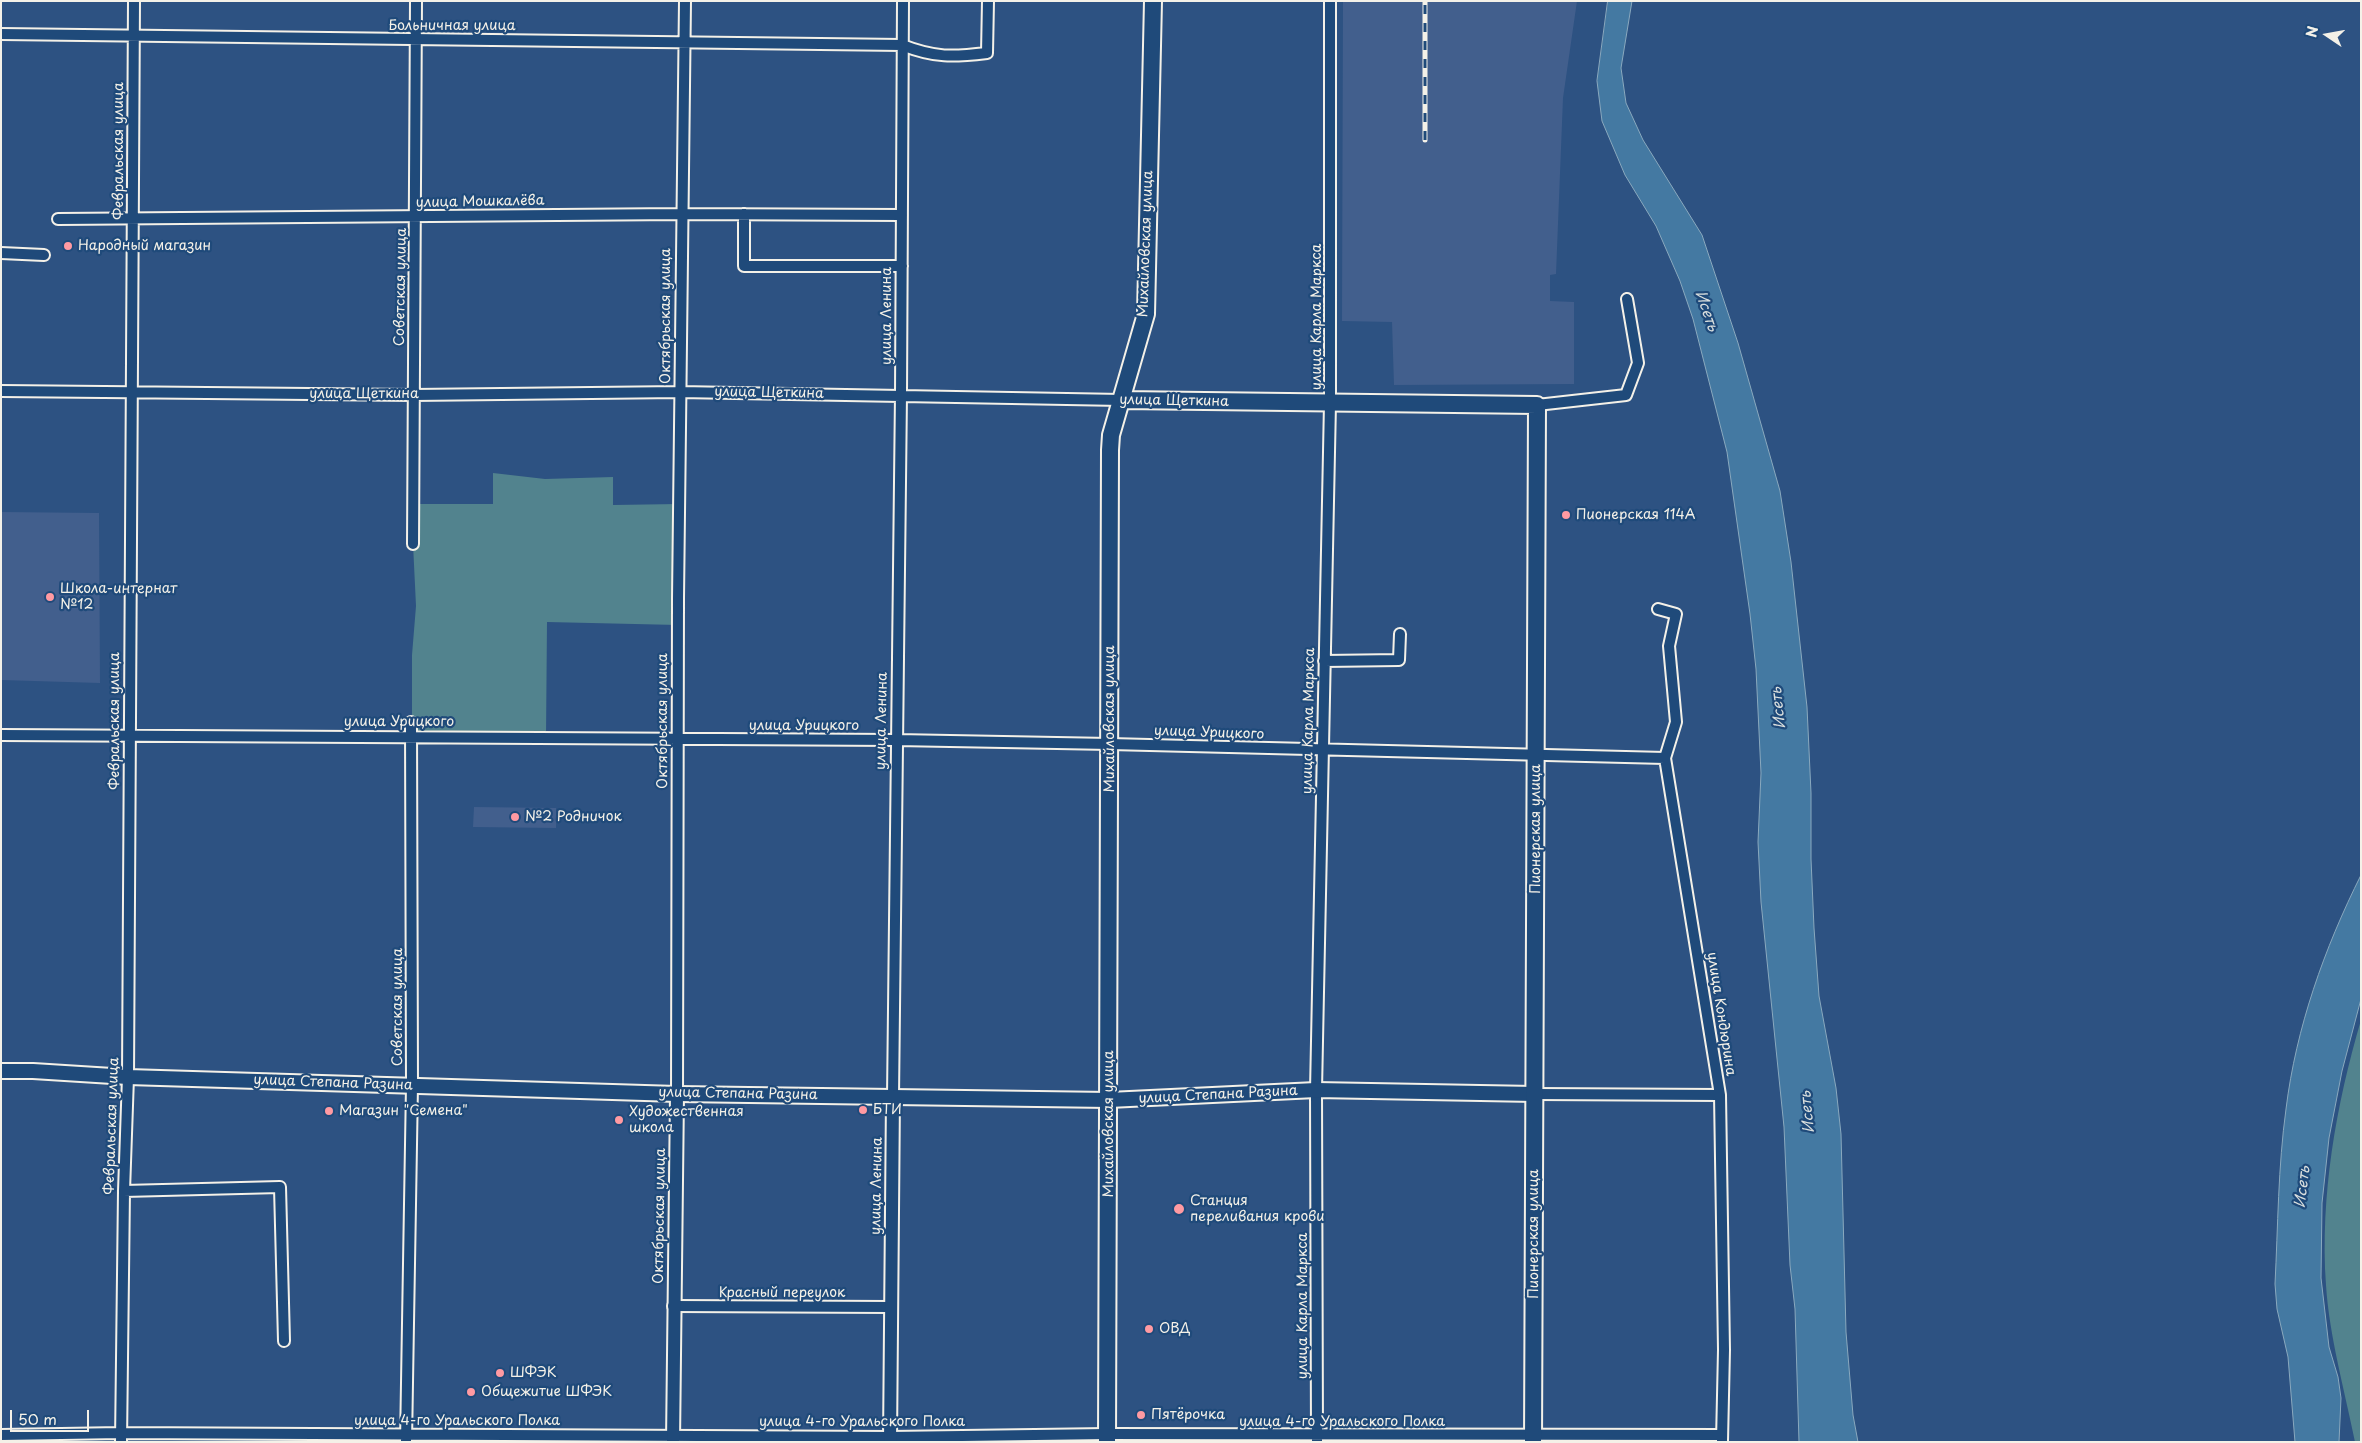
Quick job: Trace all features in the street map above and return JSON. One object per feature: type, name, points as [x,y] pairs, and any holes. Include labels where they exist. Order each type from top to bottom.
[{"type":"main road","name":"Михайловская улица","points":[[1107,1438],[1110,450],[1111,435],[1146,314],[1153,1]]},
{"type":"main road","name":"улица Щеткина","points":[[1122,400],[1538,405]]},
{"type":"main road","name":"Пионерская улица","points":[[1532,1439],[1538,405]]},
{"type":"main road","name":"улица Степана Разина","points":[[1,1071],[33,1070],[128,1077],[677,1094],[1109,1100],[1316,1090],[1535,1094]]},
{"type":"street","name":"Февральская улица","points":[[121,1438],[124,1191],[128,1077],[128,734],[134,1]]},
{"type":"street","name":"Советская улица","points":[[413,544],[416,1]]},
{"type":"street","name":"Октябрьская улица","points":[[673,1439],[673,1306],[677,1094],[677,739],[681,214],[686,41],[685,1]]},
{"type":"street","name":"улица Ленина","points":[[890,1439],[901,394],[903,1]]},
{"type":"street","name":"Больничная улица","points":[[1,34],[902,45],[926,54],[956,56],[987,53],[988,1]]},
{"type":"street","name":"улица Карла Маркса","points":[[1317,1439],[1316,1090],[1330,404],[1330,1]]},
{"type":"street","name":"улица Мошкалёва","points":[[58,220],[132,217],[416,217],[681,214],[902,215]]},
{"type":"street","points":[[744,214],[744,266],[902,266]]},
{"type":"street","points":[[1,253],[44,255]]},
{"type":"street","points":[[1538,405],[1626,395],[1638,363],[1627,299]]},
{"type":"street","name":"улица Щеткина","points":[[1,391],[413,395],[680,392],[901,394],[1122,400]]},
{"type":"street","name":"улица Кондюрина","points":[[1658,609],[1676,614],[1669,646],[1676,722],[1665,758],[1720,1094],[1724,1350],[1722,1438]]},
{"type":"street","points":[[1324,661],[1399,660],[1400,634]]},
{"type":"street","name":"Советская улица","points":[[406,1438],[412,1085],[411,722]]},
{"type":"street","name":"улица Урицкого","points":[[1,735],[128,734],[897,740],[1665,758]]},
{"type":"street","points":[[1535,1094],[1720,1094]]},
{"type":"street","points":[[124,1191],[280,1187],[284,1341]]},
{"type":"street","name":"Красный переулок","points":[[673,1306],[891,1307]]},
{"type":"street","name":"улица 4-го Уральского Полка","points":[[1,1435],[121,1438],[673,1439],[1722,1438]]},
{"type":"shaded area","points":[[1343,1],[1577,1],[1563,98],[1556,274],[1550,275],[1550,301],[1574,302],[1574,384],[1394,385],[1392,322],[1342,321]]},
{"type":"shaded area","name":"Школа-интернат №12","points":[[1,512],[99,513],[100,683],[1,680]]},
{"type":"shaded area","name":"№2 Родничок","points":[[474,807],[556,808],[556,828],[473,827]]},
{"type":"green space","points":[[493,473],[545,479],[613,477],[613,505],[679,504],[678,625],[547,622],[546,737],[412,736],[412,655],[416,606],[413,544],[414,504],[493,504]]},
{"type":"green space","points":[[2361,1020],[2361,1442],[2355,1442],[2330,1324],[2326,1285],[2325,1218],[2337,1118]]},
{"type":"water","name":"Исеть","points":[[1608,1],[1632,1],[1621,68],[1626,103],[1643,140],[1702,235],[1738,343],[1780,491],[1791,562],[1807,707],[1814,928],[1819,996],[1836,1088],[1841,1134],[1846,1332],[1853,1415],[1858,1442],[1799,1442],[1795,1309],[1790,1265],[1784,1127],[1761,902],[1758,842],[1761,773],[1756,669],[1750,614],[1727,452],[1693,319],[1680,281],[1656,226],[1625,175],[1602,121],[1597,81]]},
{"type":"water","name":"Исеть","points":[[2361,875],[2361,999],[2342,1071],[2329,1138],[2322,1203],[2321,1278],[2329,1347],[2338,1377],[2341,1398],[2339,1442],[2295,1442],[2288,1357],[2277,1309],[2275,1284],[2283,1131],[2297,1049],[2313,989],[2335,931]]},
{"type":"railway","points":[[1425,1],[1425,140]]},
{"type":"place","name":"Народный магазин","points":[[68,246]]},
{"type":"place","name":"Пионерская 114А","points":[[1566,515]]},
{"type":"place","name":"Школа-интернат №12","points":[[50,597]]},
{"type":"place","name":"№2 Родничок","points":[[515,817]]},
{"type":"place","name":"БТИ","points":[[863,1110]]},
{"type":"place","name":"Магазин \"Семена\"","points":[[329,1111]]},
{"type":"place","name":"Художественная школа","points":[[619,1120]]},
{"type":"place","name":"Станция переливания крови","points":[[1179,1209]]},
{"type":"place","name":"ОВД","points":[[1149,1329]]},
{"type":"place","name":"ШФЭК","points":[[500,1373]]},
{"type":"place","name":"Общежитие ШФЭК","points":[[471,1392]]},
{"type":"place","name":"Пятёрочка","points":[[1141,1415]]}]
